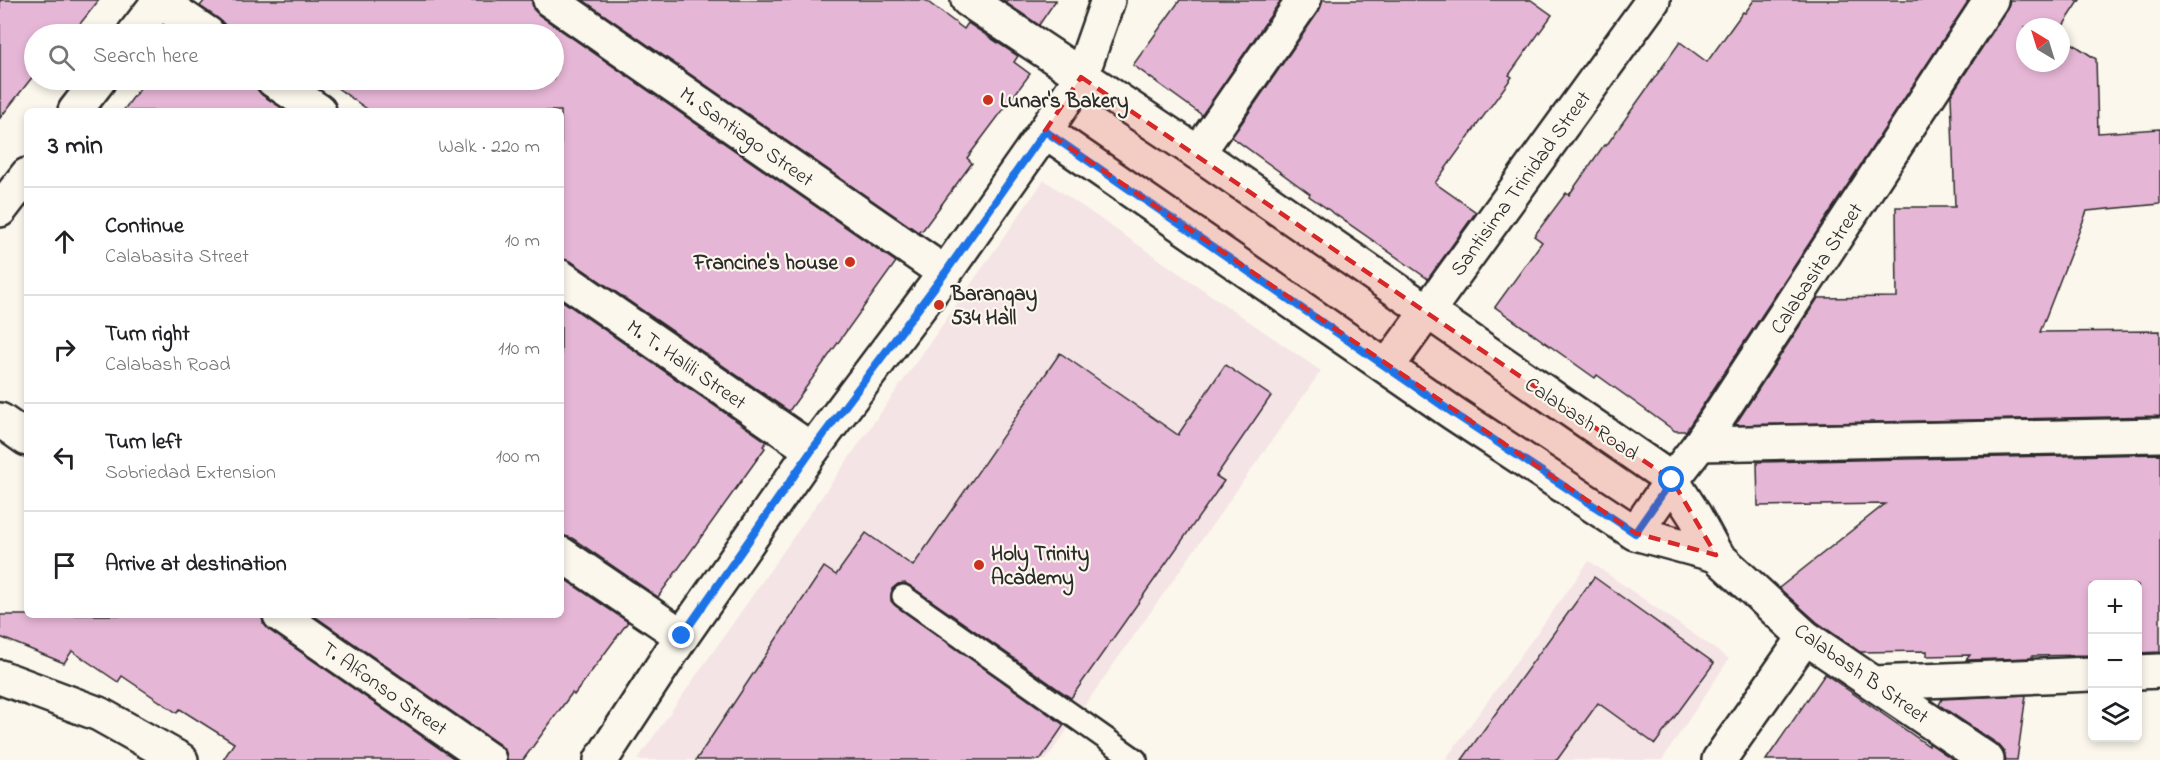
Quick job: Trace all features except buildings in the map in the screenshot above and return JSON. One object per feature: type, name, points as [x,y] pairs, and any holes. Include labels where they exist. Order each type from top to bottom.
[{"type":"street","points":[[141,24],[159,0],[194,24]]},
{"type":"street","name":"M. Santiago Street","points":[[550,0],[945,273]]},
{"type":"street","name":"Calabash Road","points":[[968,0],[1198,153],[1672,480],[1716,555]]},
{"type":"street","points":[[601,760],[682,636],[812,450],[945,273],[1045,131],[1081,77],[1108,0]]},
{"type":"street","points":[[1198,153],[1304,0]]},
{"type":"street","name":"Santisima Trinidad Street","points":[[1386,367],[1653,0]]},
{"type":"street","name":"Calabasita Street","points":[[1635,533],[1700,444],[1991,0]]},
{"type":"street","points":[[77,108],[91,90]]},
{"type":"street","points":[[288,90],[315,108]]},
{"type":"street","points":[[1045,131],[1386,367],[1635,533],[1716,555]]},
{"type":"street","name":"M. T. Halili Street","points":[[564,279],[812,450]]},
{"type":"street","points":[[0,420],[24,437]]},
{"type":"street","points":[[1700,444],[2160,435]]},
{"type":"street","name":"Calabash B Street","points":[[1716,555],[1805,637],[1987,760]]},
{"type":"street","points":[[564,556],[682,636]]},
{"type":"street","name":"T. Alfonso Street","points":[[284,618],[489,760]]},
{"type":"street","points":[[1719,760],[1805,637]]},
{"type":"street","points":[[2142,672],[2160,671]]},
{"type":"street","points":[[1875,683],[2088,674]]},
{"type":"street","points":[[0,677],[99,714],[181,760]]},
{"type":"lane","points":[[903,596],[1136,760]]},
{"type":"highlighted area","points":[[1081,77],[1672,480],[1716,555],[1635,533],[1045,131]]},
{"type":"shaded area","name":"Holy Trinity Academy","points":[[1044,180],[1321,371],[1046,760],[637,760]]},
{"type":"shaded area","points":[[1589,561],[1729,659],[1662,760],[1445,760]]},
{"type":"place","name":"Lunar's Bakery","points":[[988,100]]},
{"type":"place","name":"Francine's house","points":[[850,262]]},
{"type":"place","name":"Barangay 534 Hall","points":[[939,305]]},
{"type":"place","name":"Holy Trinity Academy","points":[[979,565]]},
{"type":"route","points":[[682,636],[812,450],[945,273],[1045,131],[1453,413],[1635,533],[1672,480]]}]
